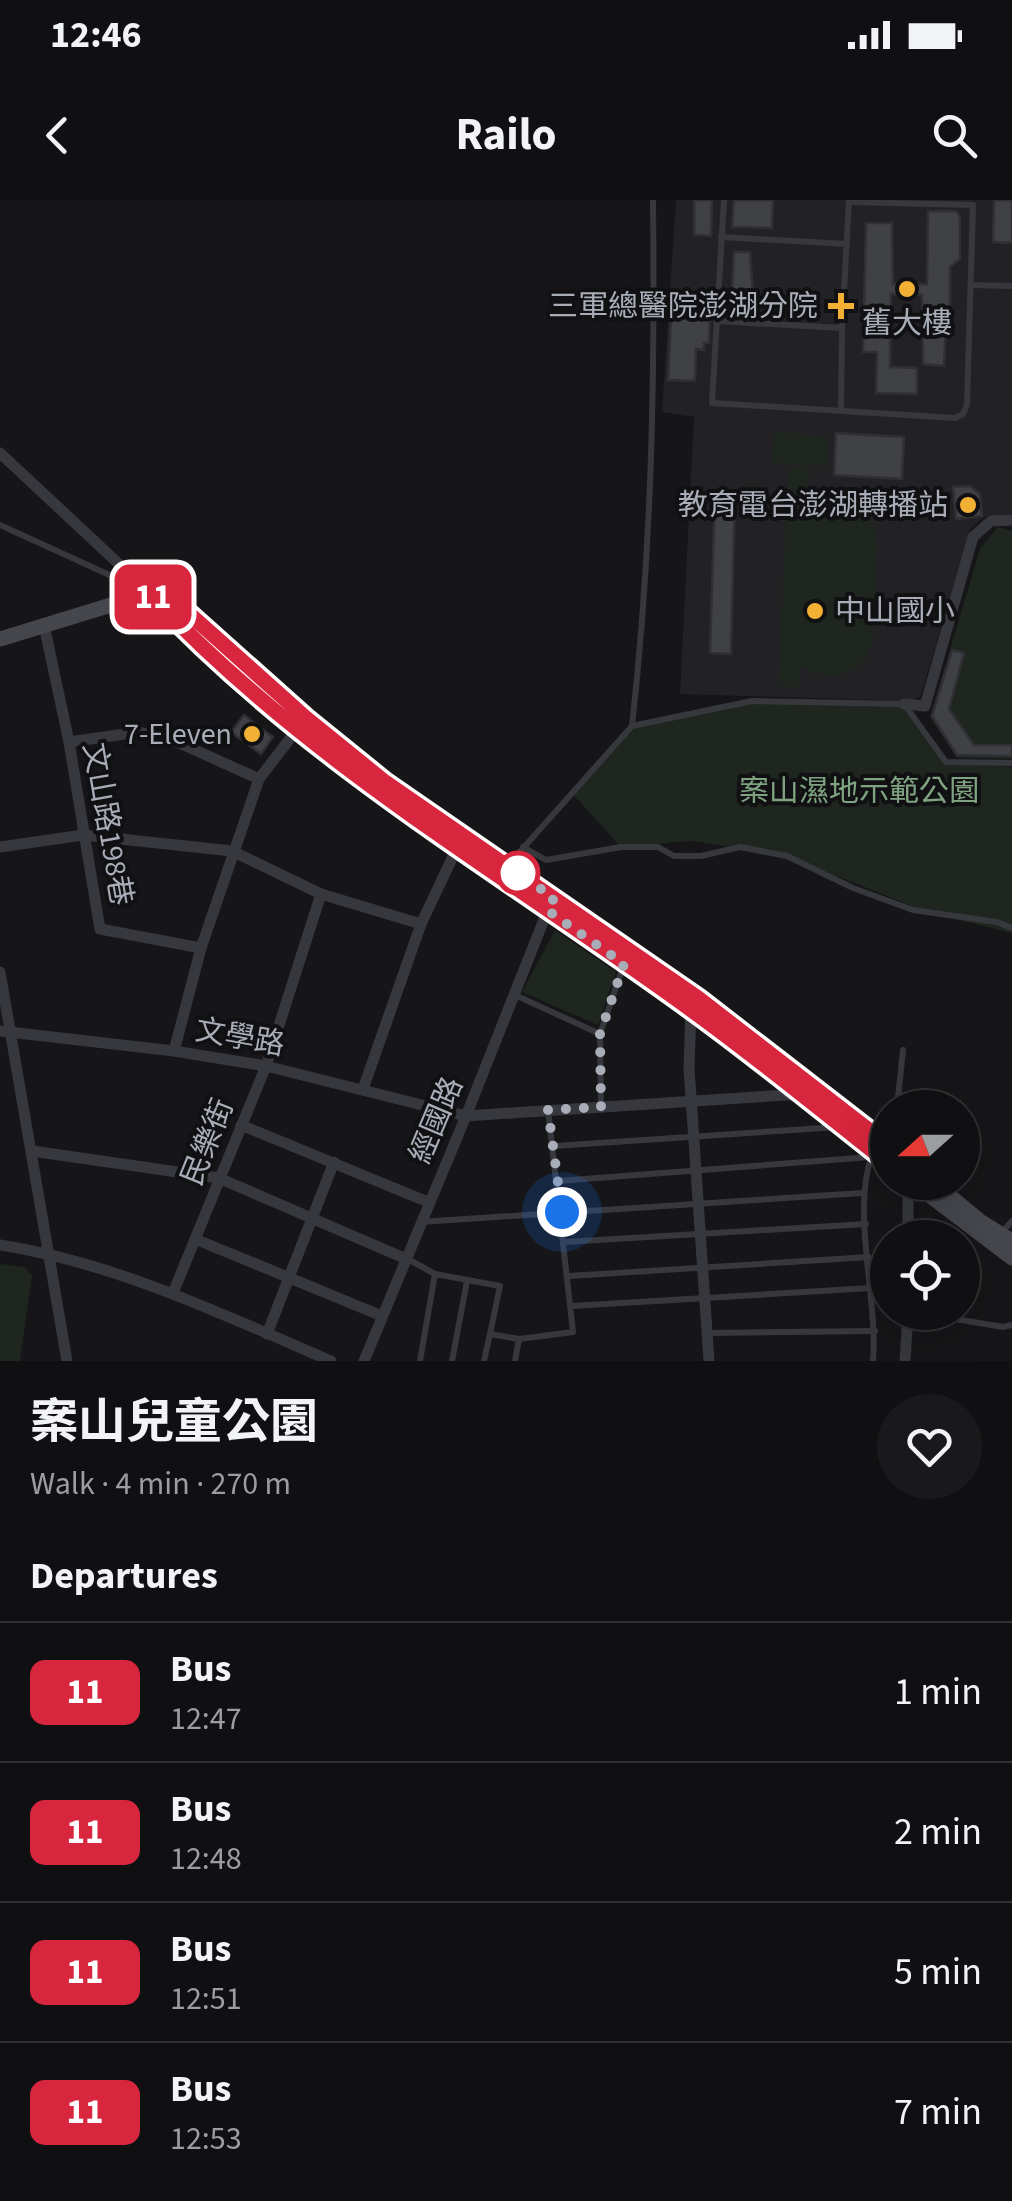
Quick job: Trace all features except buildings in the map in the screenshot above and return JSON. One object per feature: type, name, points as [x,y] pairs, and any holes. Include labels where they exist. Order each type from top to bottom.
[{"type":"main road","points":[[0,639],[150,594],[376,793],[550,904],[694,1004],[870,1136]]},
{"type":"main road","points":[[302,724],[507,866],[624,964],[694,1004],[842,1127],[870,1140]]},
{"type":"main road","points":[[934,1200],[1012,1258]]},
{"type":"main road","points":[[960,1200],[1008,1232]]},
{"type":"street","points":[[1,459],[150,594]]},
{"type":"street","points":[[904,704],[926,706],[973,538],[991,521],[1012,520]]},
{"type":"street","name":"文山路198巷","points":[[44,625],[69,742],[100,930],[201,948]]},
{"type":"street","points":[[174,1051],[201,948],[259,779],[302,724]]},
{"type":"street","points":[[69,742],[138,732],[175,741],[259,779]]},
{"type":"street","points":[[0,847],[84,836],[232,851],[320,894],[421,924]]},
{"type":"street","points":[[363,1088],[421,924],[457,848]]},
{"type":"street","name":"民樂街","points":[[172,1294],[266,1066],[320,894]]},
{"type":"street","name":"經國路","points":[[364,1361],[550,904]]},
{"type":"street","points":[[0,975],[5,1032],[32,1151],[68,1361]]},
{"type":"street","points":[[694,1004],[692,1102],[709,1361]]},
{"type":"street","name":"文學路","points":[[5,1032],[266,1066],[466,1116],[801,1094]]},
{"type":"street","points":[[241,1125],[428,1202]]},
{"type":"street","points":[[32,1151],[219,1178],[404,1258]]},
{"type":"street","points":[[268,1334],[334,1162]]},
{"type":"street","points":[[195,1239],[382,1316]]},
{"type":"street","points":[[0,1245],[47,1252],[172,1294],[330,1361]]},
{"type":"street","points":[[905,1361],[909,1330]]},
{"type":"lane","points":[[507,866],[632,726],[646,600],[655,371],[654,200]]},
{"type":"lane","points":[[724,200],[712,404],[955,418],[968,405],[974,205],[849,201],[841,411]]},
{"type":"lane","points":[[721,237],[846,244]]},
{"type":"lane","points":[[971,285],[1012,286]]},
{"type":"lane","points":[[717,321],[842,328]]},
{"type":"lane","points":[[0,525],[150,594]]},
{"type":"lane","points":[[632,726],[752,700],[904,704],[946,762],[1012,763]]},
{"type":"lane","points":[[524,847],[546,860],[621,847],[658,848],[674,856],[701,856],[740,847],[787,856],[854,888],[913,910],[1012,928]]},
{"type":"lane","points":[[601,1107],[600,1034],[624,964]]},
{"type":"lane","points":[[512,994],[600,1034]]},
{"type":"lane","points":[[900,1090],[903,1050]]},
{"type":"lane","points":[[490,1334],[519,1339],[573,1332],[548,1110]]},
{"type":"lane","points":[[554,1146],[842,1127]]},
{"type":"lane","points":[[558,1181],[870,1145]]},
{"type":"lane","points":[[870,1166],[863,1181],[870,1267]]},
{"type":"lane","points":[[419,1222],[863,1193]]},
{"type":"lane","points":[[565,1242],[866,1224]]},
{"type":"lane","points":[[569,1276],[869,1257]]},
{"type":"lane","points":[[404,1258],[435,1274],[500,1286],[484,1361]]},
{"type":"lane","points":[[420,1361],[435,1274]]},
{"type":"lane","points":[[452,1361],[466,1281]]},
{"type":"lane","points":[[572,1306],[870,1288]]},
{"type":"lane","points":[[980,1322],[1012,1325]]},
{"type":"lane","points":[[707,1333],[875,1331],[873,1361]]},
{"type":"lane","points":[[515,1361],[519,1339]]},
{"type":"shaded area","points":[[676,200],[1012,200],[1012,514],[984,517],[970,529],[921,695],[912,701],[680,694],[694,417],[662,412]]},
{"type":"green space","points":[[774,432],[828,436],[827,466],[773,463]]},
{"type":"green space","points":[[789,467],[809,467],[807,503],[830,498],[852,502],[869,516],[877,539],[874,632],[866,657],[841,674],[820,674],[801,666],[799,687],[778,685]]},
{"type":"green space","points":[[998,527],[1012,531],[1012,759],[957,758],[930,717],[980,549]]},
{"type":"green space","name":"案山濕地示範公園","points":[[752,701],[904,704],[946,762],[1012,767],[1012,933],[927,912],[787,856],[692,841],[621,847],[571,792],[632,726]]},
{"type":"green space","points":[[555,930],[616,972],[598,1025],[522,992]]},
{"type":"green space","points":[[0,1264],[24,1267],[32,1275],[20,1361],[0,1361]]},
{"type":"bus line","name":"11","points":[[870,1131],[698,998],[385,782],[185,610],[150,594],[272,707],[376,793],[690,1009],[870,1149]]},
{"type":"place","name":"舊大樓","points":[[907,289]]},
{"type":"place","name":"三軍總醫院澎湖分院","points":[[841,306]]},
{"type":"place","name":"教育電台澎湖轉播站","points":[[968,505]]},
{"type":"place","name":"中山國小","points":[[815,611]]},
{"type":"place","name":"7-Eleven","points":[[252,734]]},
{"type":"route","points":[[518,873],[507,866],[554,898],[547,910],[624,964],[600,1034],[601,1107],[548,1110],[562,1212]]}]
